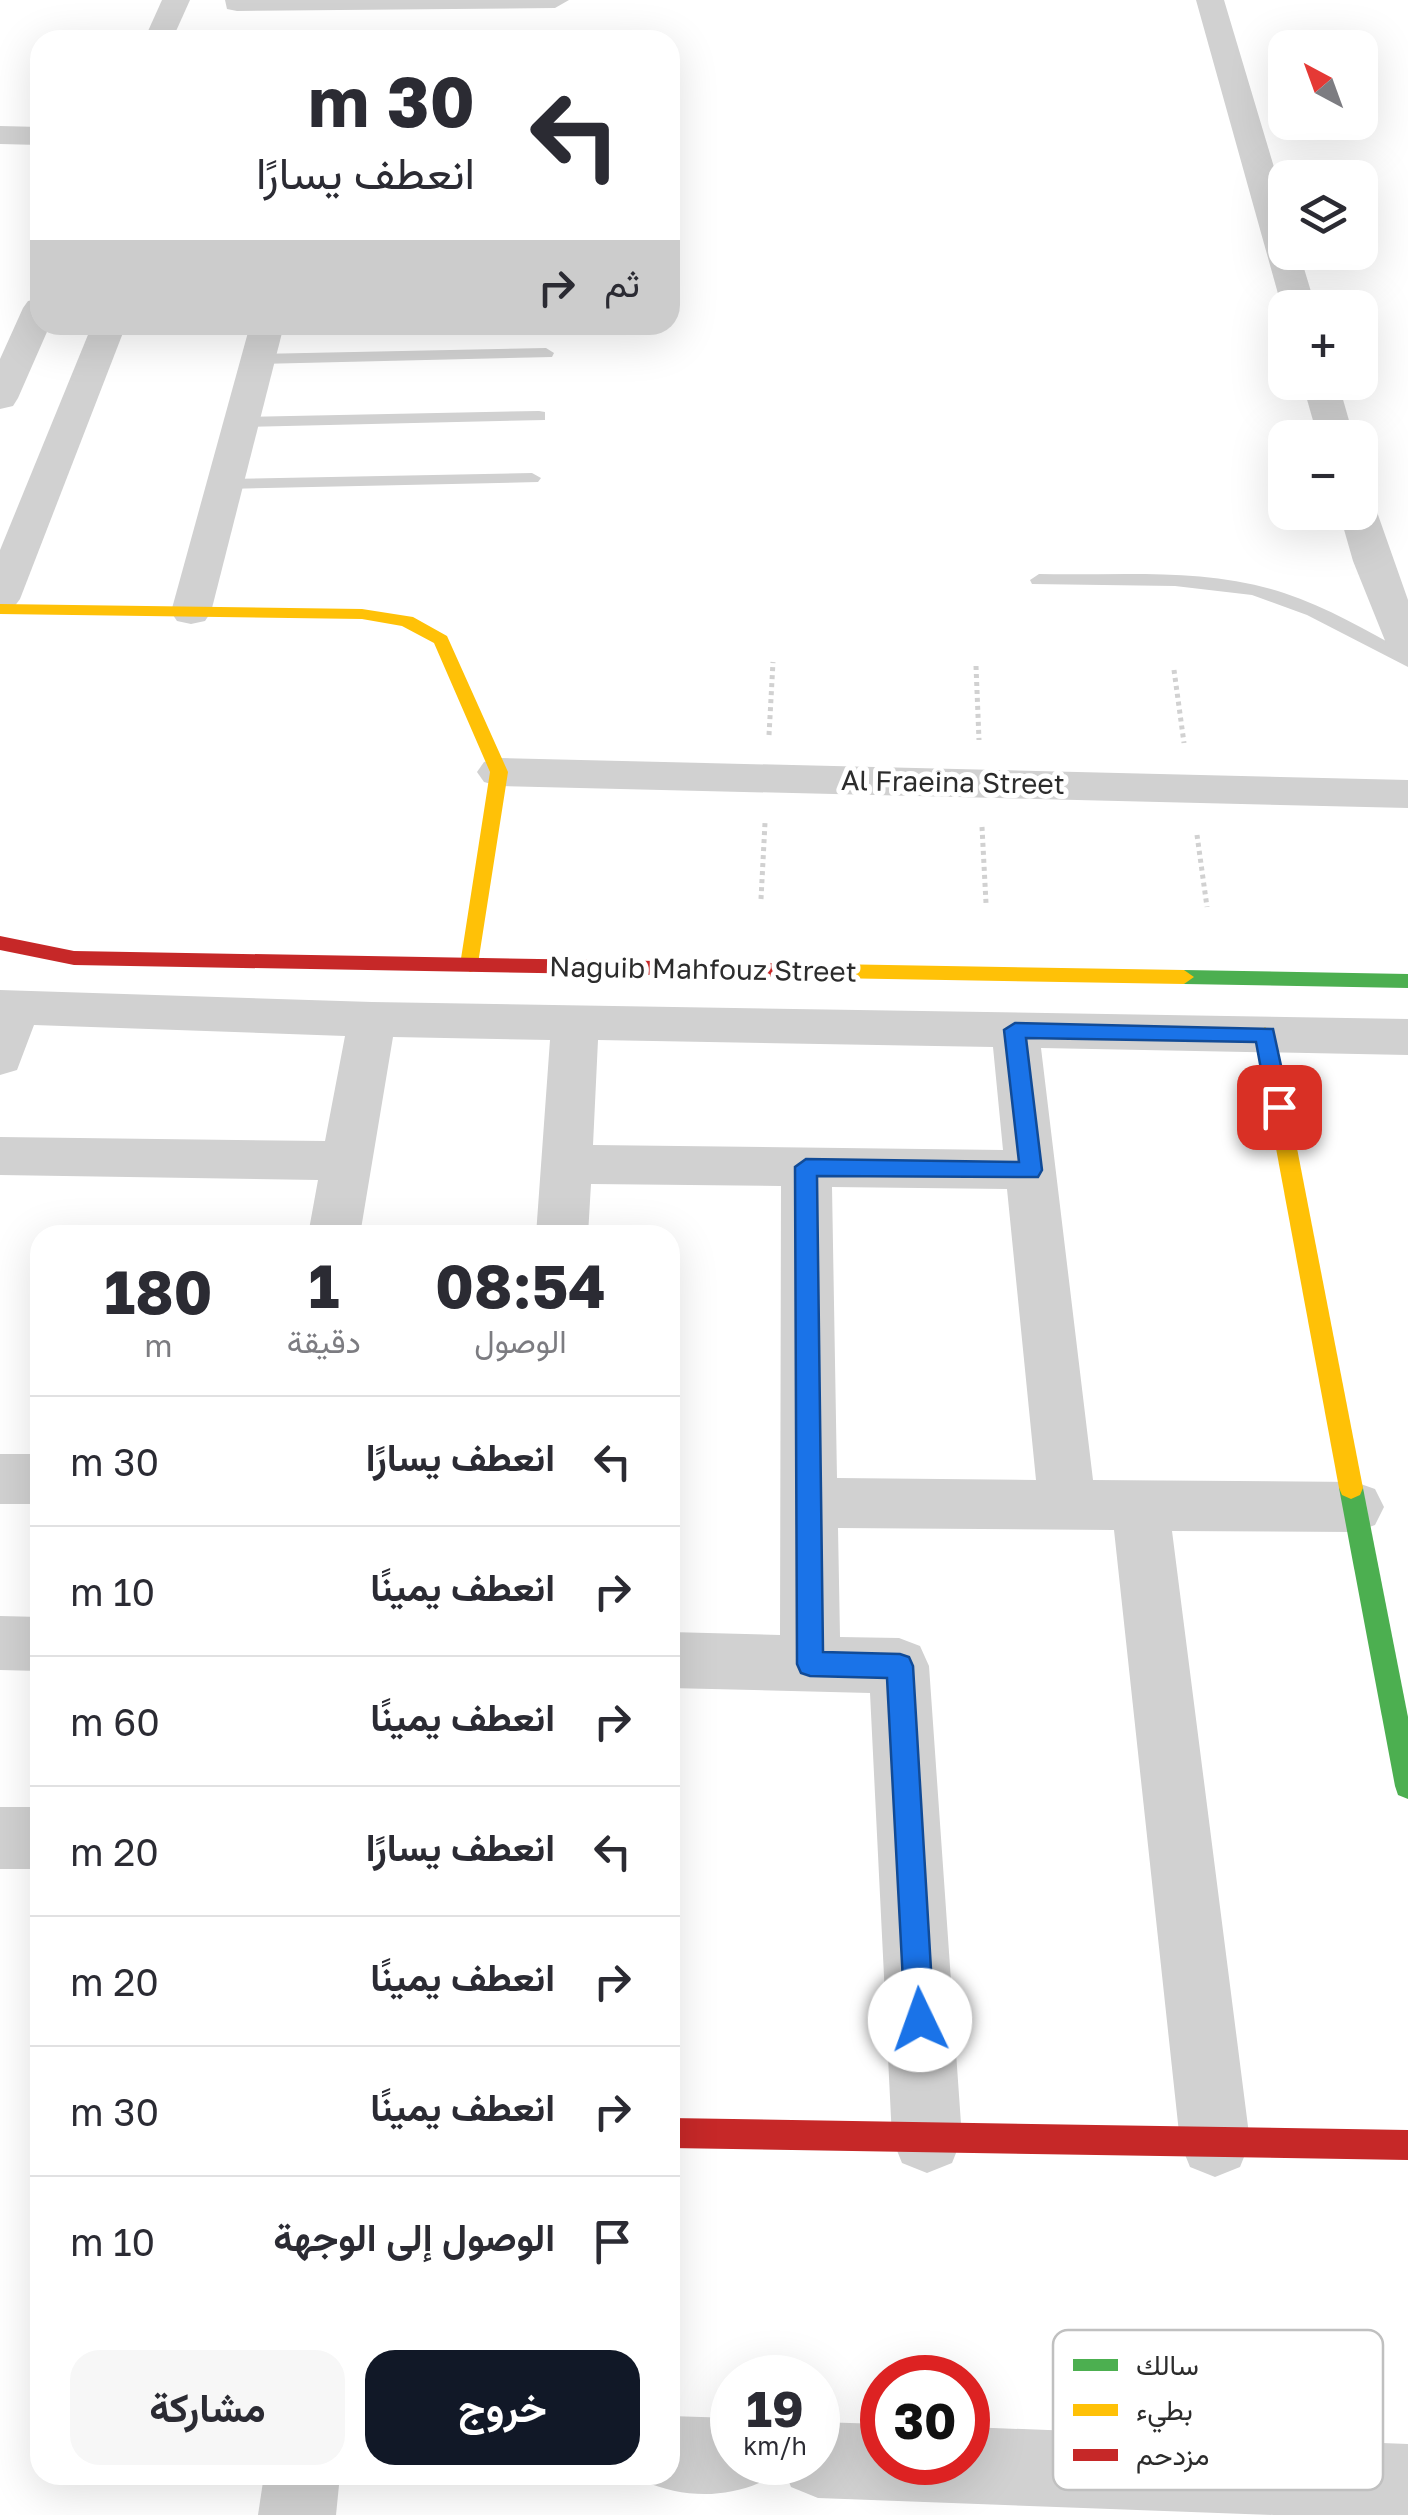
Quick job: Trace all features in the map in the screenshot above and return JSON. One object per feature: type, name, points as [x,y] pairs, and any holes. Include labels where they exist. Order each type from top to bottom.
[{"type":"street","points":[[162,30],[176,0]]},
{"type":"street","points":[[235,8],[350,12],[555,0]]},
{"type":"street","points":[[1210,0],[1294,290]]},
{"type":"street","points":[[0,135],[30,136]]},
{"type":"street","points":[[0,398],[30,330]]},
{"type":"street","points":[[0,600],[105,335]]},
{"type":"street","points":[[191,612],[262,342]]},
{"type":"street","points":[[1370,530],[1390,562],[1408,648]]},
{"type":"street","points":[[0,609],[362,614],[407,621],[441,640],[499,772],[470,964]]},
{"type":"street","name":"Al Fraeina Street","points":[[499,772],[1408,794]]},
{"type":"street","name":"Naguib Mahfouz Street","points":[[0,943],[74,958],[1408,981]]},
{"type":"street","points":[[0,1056],[8,1008]]},
{"type":"street","name":"Naguib Mahfouz Street","points":[[8,1008],[1408,1037]]},
{"type":"street","points":[[336,1225],[372,1018]]},
{"type":"street","points":[[563,1225],[575,1022]]},
{"type":"street","points":[[1015,1030],[1067,1504]]},
{"type":"street","points":[[1265,1034],[1408,1786]]},
{"type":"street","points":[[0,1156],[347,1161]]},
{"type":"street","points":[[566,1164],[1030,1170]]},
{"type":"street","points":[[806,1167],[810,1664]]},
{"type":"street","points":[[0,1478],[30,1479]]},
{"type":"street","points":[[808,1503],[1355,1506]]},
{"type":"street","points":[[1140,1504],[1214,2142]]},
{"type":"street","points":[[0,1643],[30,1644]]},
{"type":"street","points":[[680,1660],[900,1666],[927,2138]]},
{"type":"street","points":[[0,1838],[30,1838]]},
{"type":"street","points":[[680,2133],[1408,2146]]},
{"type":"street","points":[[680,2454],[710,2455]]},
{"type":"street","points":[[990,2473],[1053,2479]]},
{"type":"street","points":[[1383,2484],[1408,2482]]},
{"type":"street","points":[[297,2515],[301,2485]]},
{"type":"street","points":[[1154,2490],[1202,2495],[1281,2490]]},
{"type":"lane","points":[[262,342],[546,353]]},
{"type":"lane","points":[[241,422],[539,416]]},
{"type":"lane","points":[[225,484],[532,478]]},
{"type":"lane","points":[[1039,580],[1213,584],[1254,590],[1292,602],[1408,661]]},
{"type":"traffic: fast","points":[[1184,977],[1408,981]]},
{"type":"traffic: fast","points":[[1351,1488],[1408,1786]]},
{"type":"traffic: slow","points":[[0,609],[362,614],[407,621],[441,640],[499,772],[470,965]]},
{"type":"traffic: slow","points":[[772,970],[1184,977]]},
{"type":"traffic: slow","points":[[1265,1035],[1351,1488]]},
{"type":"traffic: jam","points":[[0,943],[74,958],[772,970]]},
{"type":"traffic: jam","points":[[680,2133],[1408,2145]]},
{"type":"route","points":[[920,2020],[900,1666],[810,1664],[806,1167],[1030,1170],[1015,1030],[1265,1034],[1279,1107]]}]
